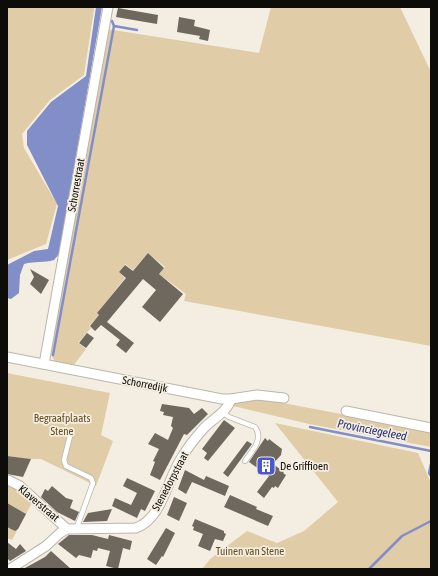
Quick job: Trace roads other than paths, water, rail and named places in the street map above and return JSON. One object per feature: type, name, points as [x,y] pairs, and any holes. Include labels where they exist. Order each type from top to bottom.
[{"type":"street","name":"Schorrestraat","points":[[44,364],[108,7]]},
{"type":"street","name":"Schorredijk","points":[[7,356],[231,399],[257,394],[284,398]]},
{"type":"street","name":"Stenedorpstraat","points":[[68,528],[136,528],[145,523],[162,500],[180,460],[192,442],[229,406],[231,399]]},
{"type":"street","points":[[346,411],[431,428]]},
{"type":"street","name":"Klaverstraat","points":[[8,480],[20,486],[68,528]]},
{"type":"street","points":[[10,569],[46,546],[68,528]]},
{"type":"lane","points":[[222,412],[229,417],[255,427],[257,430],[257,442],[245,461]]},
{"type":"lane","points":[[70,436],[64,460],[66,466],[90,478],[93,483],[77,527]]},
{"type":"water","points":[[96,7],[102,7],[59,254],[54,260],[24,264],[20,275],[19,293],[11,299],[7,298],[7,265],[34,251],[48,249],[58,206],[27,145],[27,131],[51,102],[86,76]]},
{"type":"waterway","points":[[112,21],[114,26],[137,30]]},
{"type":"waterway","points":[[53,355],[114,26]]},
{"type":"waterway","name":"Provinciegeleed","points":[[310,427],[431,451]]},
{"type":"waterway","points":[[431,464],[429,473],[431,476]]},
{"type":"waterway","points":[[369,569],[402,536],[431,521]]},
{"type":"place","name":"De Griffioen","points":[[266,466]]},
{"type":"park label","name":"Begraafplaats Stene","points":[[62,424]]},
{"type":"park label","name":"Tuinen van Stene","points":[[250,551]]}]
